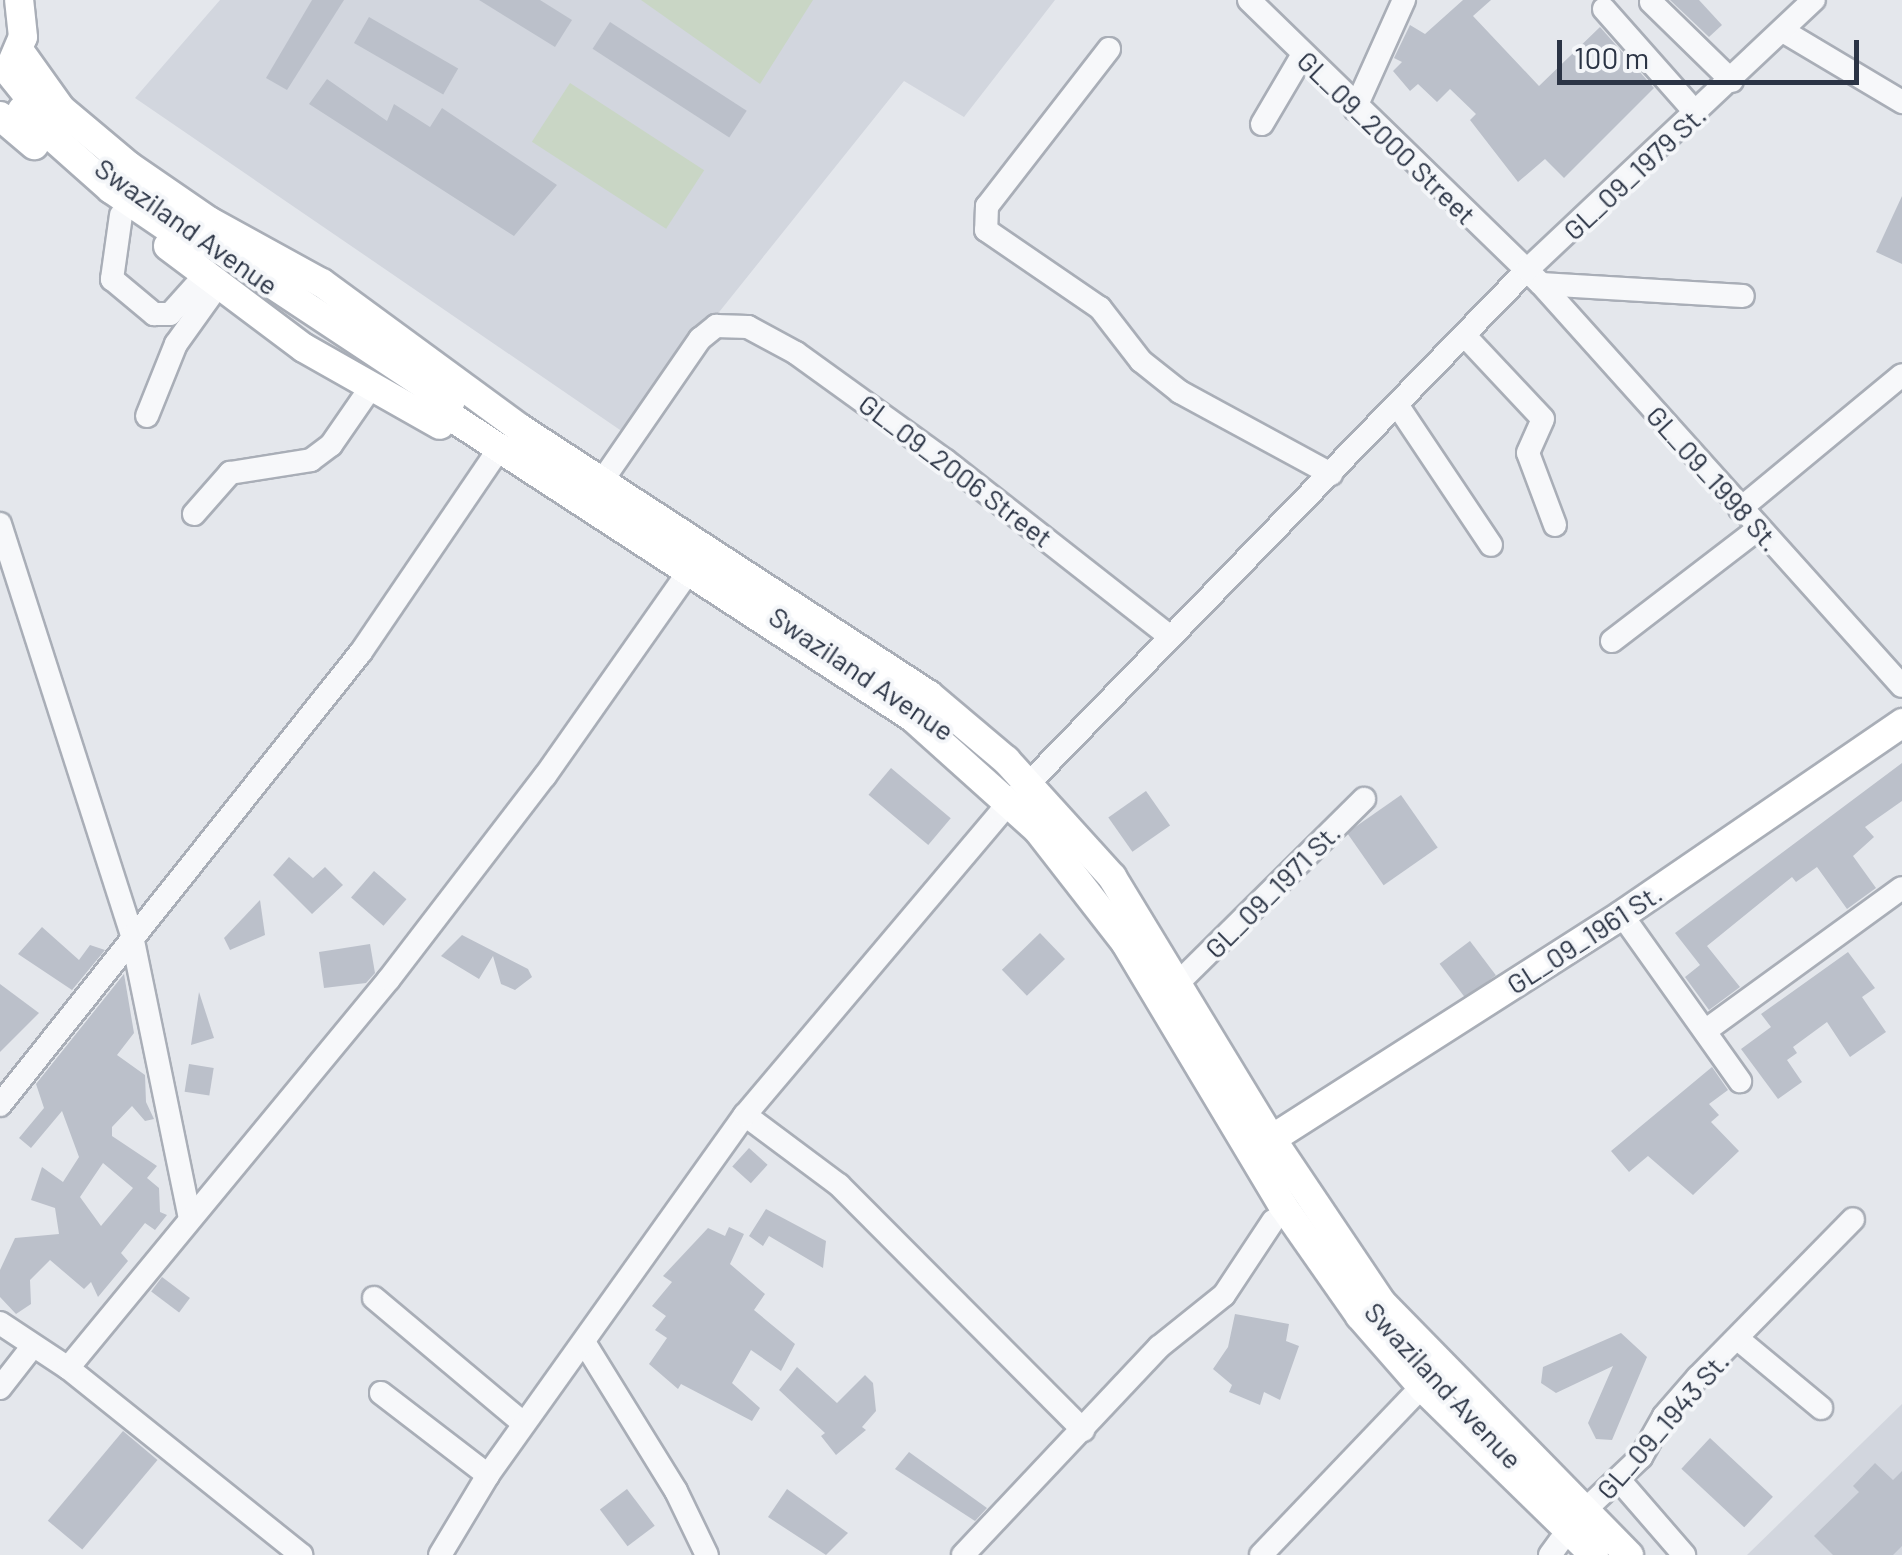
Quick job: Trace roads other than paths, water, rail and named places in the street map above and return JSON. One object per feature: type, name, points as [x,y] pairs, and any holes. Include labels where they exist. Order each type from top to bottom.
[{"type":"main road","points":[[19,0],[7,72],[60,109],[129,166],[210,222],[322,283],[425,364],[929,695],[1016,798]]},
{"type":"main road","name":"Swaziland Avenue","points":[[7,72],[64,138],[136,194],[932,716],[1016,798],[1133,934],[1255,1149],[1389,1352],[1594,1555]]},
{"type":"main road","points":[[0,116],[121,215],[304,348],[493,458],[914,736],[1016,798],[1112,876],[1180,981],[1255,1149],[1273,1221],[1344,1320],[1412,1397],[1561,1550]]},
{"type":"main road","name":"GL_09_1961 St.","points":[[1255,1149],[1622,914],[1902,723]]},
{"type":"main road","points":[[1255,1149],[1392,1314],[1630,1555]]},
{"type":"main road","name":"Swaziland Avenue","points":[[1255,1149],[1383,1326],[1610,1555]]},
{"type":"street","name":"GL_09_2000 Street","points":[[1249,0],[1355,109],[1534,277]]},
{"type":"street","points":[[1355,109],[1404,0]]},
{"type":"street","name":"GL_09_1979 St.","points":[[440,1555],[488,1474],[745,1114],[1016,798],[1169,636],[1466,338],[1534,277],[1814,0]]},
{"type":"street","points":[[1651,2],[1732,82]]},
{"type":"street","points":[[1604,9],[1697,114]]},
{"type":"street","points":[[1784,31],[1902,102]]},
{"type":"street","points":[[1109,49],[987,206],[986,230],[1100,308],[1141,362],[1180,392],[1332,474]]},
{"type":"street","points":[[1262,124],[1302,56]]},
{"type":"street","points":[[121,215],[112,280],[154,314],[170,314],[212,279]]},
{"type":"street","points":[[1534,277],[1744,296]]},
{"type":"street","name":"GL_09_1998 St.","points":[[1534,277],[1902,686]]},
{"type":"street","points":[[147,416],[176,344],[212,279]]},
{"type":"street","name":"GL_09_2006 Street","points":[[602,482],[700,339],[731,323],[796,354],[1169,636]]},
{"type":"street","points":[[1466,338],[1543,418],[1528,453],[1554,525]]},
{"type":"street","points":[[1740,509],[1902,375]]},
{"type":"street","points":[[194,514],[230,473],[311,460],[331,445],[371,387]]},
{"type":"street","points":[[1398,406],[1491,545]]},
{"type":"street","points":[[0,1105],[361,652],[493,458]]},
{"type":"street","points":[[0,524],[132,936],[189,1214]]},
{"type":"street","points":[[1612,641],[1759,528]]},
{"type":"street","points":[[68,1368],[189,1214],[390,979],[545,776],[682,581]]},
{"type":"street","name":"GL_09_1971 St.","points":[[1180,981],[1364,799]]},
{"type":"street","points":[[1705,1031],[1902,888]]},
{"type":"street","points":[[1622,914],[1740,1081]]},
{"type":"street","points":[[745,1114],[839,1185],[1083,1430]]},
{"type":"street","name":"GL_09_1943 St.","points":[[1585,1510],[1620,1481],[1664,1416],[1854,1219]]},
{"type":"street","points":[[963,1555],[1159,1347],[1224,1296],[1273,1221]]},
{"type":"street","points":[[374,1298],[523,1424]]},
{"type":"street","points":[[0,1323],[68,1368],[274,1547],[301,1555]]},
{"type":"street","name":"GL_09_1943 St.","points":[[1738,1339],[1821,1408]]},
{"type":"street","points":[[584,1342],[676,1491],[707,1555]]},
{"type":"street","points":[[0,1388],[32,1347]]},
{"type":"street","points":[[381,1393],[488,1474]]},
{"type":"street","points":[[1261,1555],[1412,1397]]},
{"type":"street","points":[[1620,1481],[1684,1555]]}]
